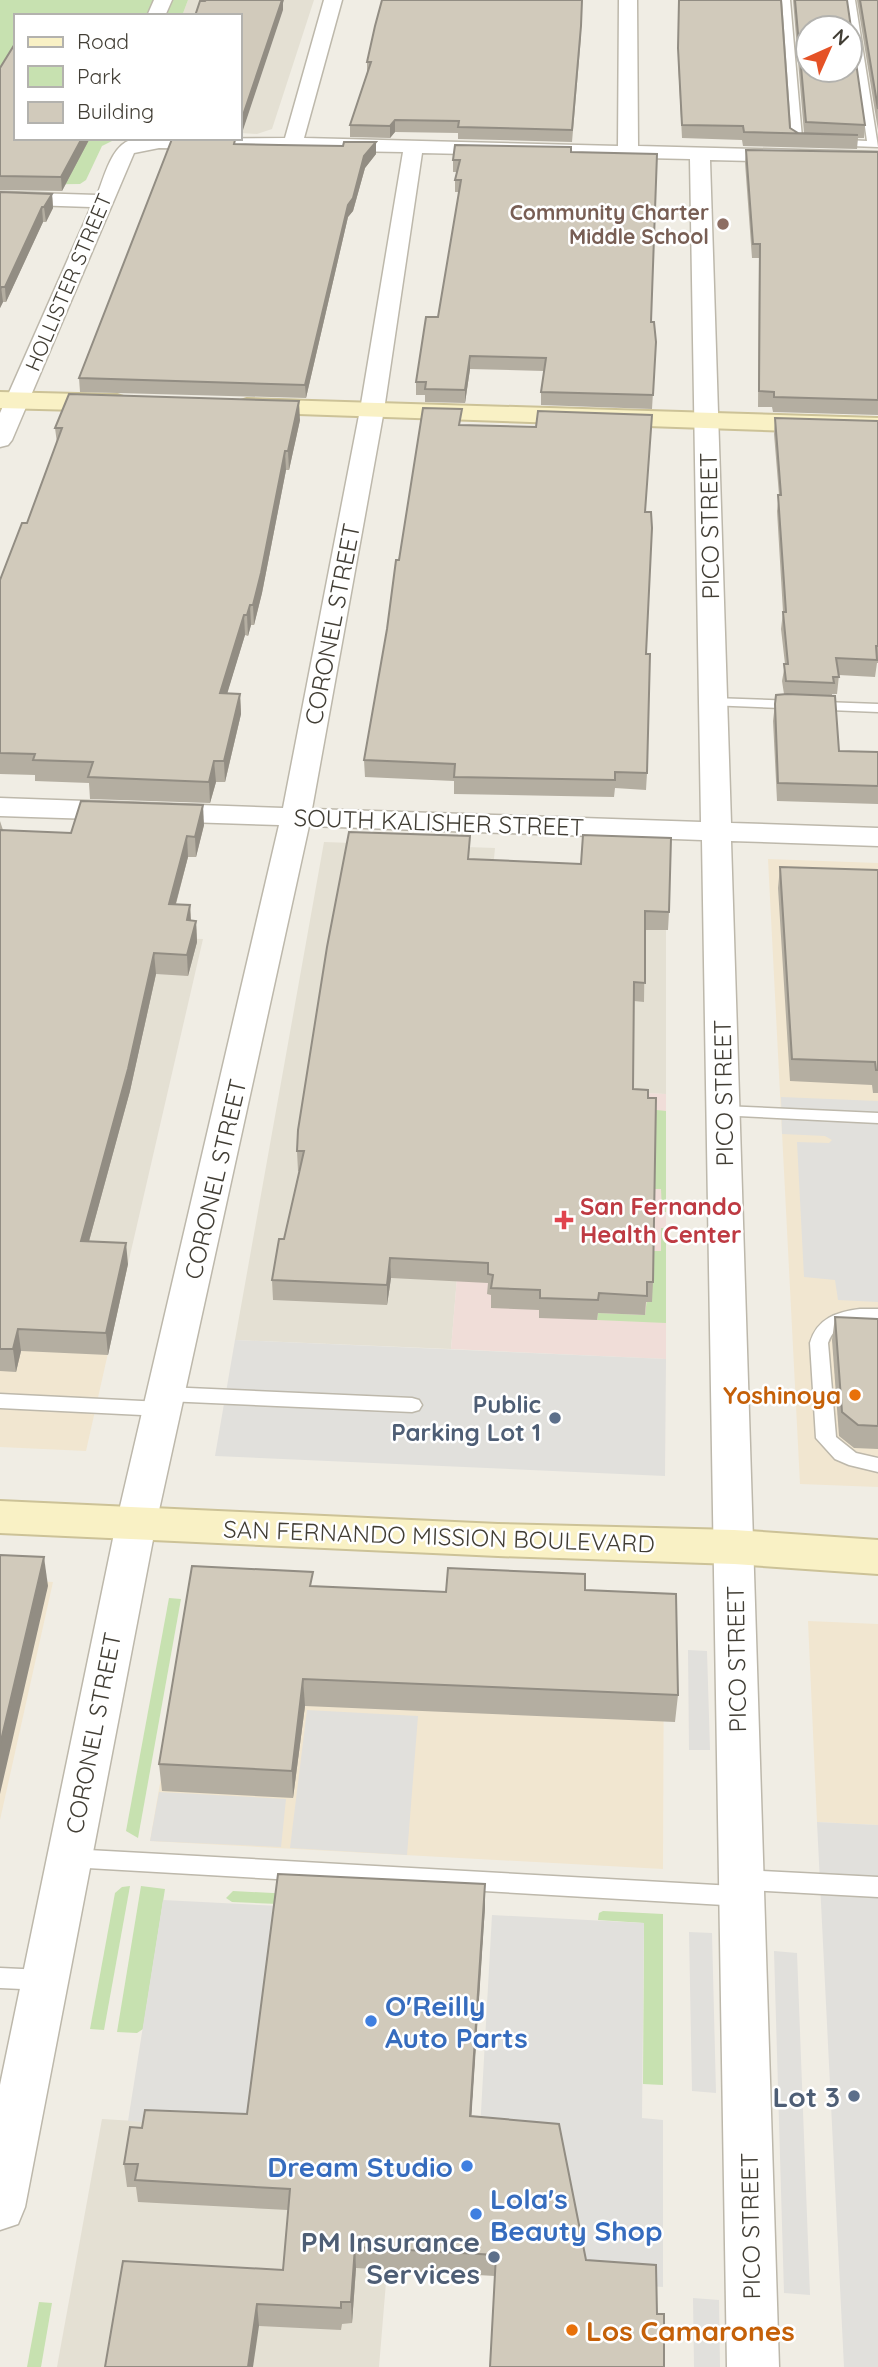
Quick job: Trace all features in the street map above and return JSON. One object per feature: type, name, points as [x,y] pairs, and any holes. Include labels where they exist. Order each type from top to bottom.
[{"type":"main road","points":[[8,401],[143,404]]},
{"type":"main road","points":[[224,406],[878,426]]},
{"type":"main road","name":"SAN FERNANDO MISSION BOULEVARD","points":[[0,1517],[498,1540],[734,1547],[878,1557]]},
{"type":"street","points":[[293,144],[333,0]]},
{"type":"street","points":[[628,0],[628,152]]},
{"type":"street","points":[[124,142],[700,154],[876,149]]},
{"type":"street","name":"HOLLISTER STREET","points":[[0,440],[8,401],[127,150],[124,142]]},
{"type":"street","name":"CORONEL STREET","points":[[0,2207],[136,1524],[296,817],[372,410],[412,148]]},
{"type":"street","name":"PICO STREET","points":[[700,154],[753,2367]]},
{"type":"street","points":[[0,198],[103,201]]},
{"type":"street","name":"SOUTH KALISHER STREET","points":[[0,807],[878,837]]},
{"type":"lane","points":[[786,0],[797,141],[876,149],[851,0]]},
{"type":"lane","points":[[713,702],[878,710]]},
{"type":"lane","points":[[723,1111],[878,1118]]},
{"type":"lane","points":[[878,1315],[857,1315],[837,1321],[824,1331],[819,1343],[827,1438],[836,1450],[848,1458],[878,1465]]},
{"type":"lane","points":[[0,1401],[412,1405]]},
{"type":"lane","points":[[68,1858],[741,1888],[878,1887]]},
{"type":"lane","points":[[0,1978],[44,1980]]},
{"type":"shaded area","points":[[188,0],[314,0],[272,129],[257,134],[242,133],[242,14],[183,14]]},
{"type":"shaded area","points":[[324,842],[495,848],[488,922],[666,928],[666,1094],[473,1086],[451,1349],[235,1340]]},
{"type":"shaded area","points":[[768,859],[878,863],[878,1487],[800,1484]]},
{"type":"shaded area","points":[[26,934],[203,939],[128,1264],[0,1259]]},
{"type":"shaded area","name":"San Fernando Health Center","points":[[473,1086],[666,1094],[666,1359],[451,1349]]},
{"type":"shaded area","points":[[781,1097],[878,1101],[878,1302],[838,1300],[835,1280],[804,1277],[797,1142],[829,1143],[832,1140],[825,1136],[782,1134]]},
{"type":"shaded area","points":[[0,1259],[128,1264],[86,1451],[0,1447]]},
{"type":"shaded area","points":[[235,1340],[666,1359],[665,1476],[215,1456]]},
{"type":"shaded area","points":[[0,1579],[53,1582],[0,1820]]},
{"type":"shaded area","points":[[194,1588],[664,1612],[663,1869],[150,1841]]},
{"type":"shaded area","points":[[808,1621],[878,1624],[878,1825],[817,1822]]},
{"type":"shaded area","points":[[688,1650],[707,1651],[710,1750],[689,1750]]},
{"type":"shaded area","points":[[307,1710],[418,1716],[407,1855],[290,1848]]},
{"type":"shaded area","points":[[159,1792],[286,1799],[281,1847],[150,1841]]},
{"type":"shaded area","name":"Lot 3","points":[[817,1822],[878,1825],[878,2367],[844,2367]]},
{"type":"shaded area","points":[[163,1900],[279,1906],[250,2128],[128,2121]]},
{"type":"shaded area","points":[[492,1915],[644,1923],[642,2118],[663,2120],[663,2287],[585,2282],[480,2130]]},
{"type":"shaded area","points":[[689,1932],[712,1933],[716,2093],[692,2091]]},
{"type":"shaded area","points":[[774,1951],[797,1953],[810,2295],[784,2293]]},
{"type":"shaded area","points":[[102,2119],[250,2128],[387,2270],[379,2367],[57,2367]]},
{"type":"shaded area","points":[[693,2298],[719,2300],[720,2367],[694,2367]]},
{"type":"green space","points":[[0,0],[188,0],[183,14],[14,14],[14,140],[114,140],[102,146],[86,180],[80,184],[0,185]]},
{"type":"green space","points":[[647,1109],[666,1111],[666,1212],[662,1212],[661,1189],[654,1189]]},
{"type":"green space","points":[[661,1228],[666,1228],[666,1323],[597,1320],[598,1313],[645,1315],[653,1251],[661,1251]]},
{"type":"green space","points":[[169,1598],[181,1599],[138,1838],[126,1831]]},
{"type":"green space","points":[[130,1886],[104,2030],[90,2029],[115,1893],[122,1887]]},
{"type":"green space","points":[[141,1886],[165,1889],[143,2029],[137,2033],[117,2032]]},
{"type":"green space","points":[[233,1891],[329,1896],[278,1904],[232,1902],[226,1898]]},
{"type":"green space","points":[[599,1913],[663,1914],[663,2085],[643,2084],[644,1923],[598,1920]]},
{"type":"green space","points":[[39,2302],[52,2303],[41,2367],[27,2367]]},
{"type":"building","points":[[282,0],[242,118],[242,14],[196,14],[200,1]]},
{"type":"building","points":[[382,0],[582,0],[572,130],[458,127],[459,121],[395,120],[390,126],[350,125],[371,62],[367,62]]},
{"type":"building","points":[[679,0],[781,0],[790,128],[798,133],[858,135],[744,132],[743,126],[682,125],[678,48]]},
{"type":"building","points":[[795,0],[847,0],[849,14],[796,14]]},
{"type":"building","points":[[860,0],[878,0],[878,109],[864,14]]},
{"type":"building","points":[[14,45],[14,140],[81,140],[61,177],[0,176],[0,68]]},
{"type":"building","points":[[803,84],[859,84],[865,125],[806,122]]},
{"type":"building","points":[[172,140],[235,140],[234,144],[343,146],[344,142],[376,142],[364,156],[353,198],[348,205],[305,385],[79,378]]},
{"type":"building","points":[[455,145],[571,147],[571,152],[657,154],[651,322],[654,322],[656,342],[653,395],[541,392],[546,358],[470,356],[465,390],[425,389],[426,382],[416,382],[426,317],[438,317],[461,180],[455,180],[460,160],[453,160]]},
{"type":"building","points":[[746,150],[878,152],[878,400],[774,397],[774,392],[759,391],[760,244],[753,244]]},
{"type":"building","points":[[0,192],[52,194],[42,207],[5,287],[0,290]]},
{"type":"building","points":[[69,394],[299,401],[288,451],[285,451],[253,605],[250,605],[247,615],[244,615],[220,693],[240,694],[224,761],[214,761],[209,782],[88,777],[93,762],[33,760],[35,754],[0,753],[0,580],[22,523],[27,523],[62,428],[55,428]]},
{"type":"building","points":[[423,408],[462,409],[459,425],[536,427],[538,411],[652,415],[645,512],[651,512],[652,528],[646,654],[650,654],[647,773],[615,772],[615,780],[454,777],[455,764],[364,760]]},
{"type":"building","points":[[775,418],[878,421],[877,660],[836,658],[839,677],[833,677],[834,683],[786,681],[784,664],[788,664],[783,612],[786,612]]},
{"type":"building","points":[[776,695],[835,696],[839,751],[878,752],[878,786],[778,783],[775,704]]},
{"type":"building","points":[[81,801],[203,805],[195,837],[187,836],[169,904],[190,905],[187,920],[196,921],[187,955],[154,953],[128,1069],[81,1241],[126,1243],[106,1333],[18,1329],[13,1349],[0,1349],[0,830],[71,833]]},
{"type":"building","points":[[349,832],[470,836],[468,859],[581,864],[583,835],[671,838],[669,912],[645,911],[645,983],[634,982],[633,1089],[648,1090],[648,1098],[656,1098],[653,1282],[647,1282],[647,1296],[599,1293],[598,1300],[540,1298],[540,1290],[491,1288],[493,1275],[488,1274],[488,1263],[390,1258],[387,1285],[272,1280],[279,1239],[284,1239],[304,1151],[297,1151],[298,1130],[327,947]]},
{"type":"building","points":[[780,867],[878,870],[878,1070],[875,1062],[792,1059]]},
{"type":"building","name":"Yoshinoya","points":[[835,1317],[878,1319],[878,1426],[858,1425],[842,1412]]},
{"type":"building","points":[[0,1555],[44,1557],[0,1745]]},
{"type":"building","points":[[192,1566],[313,1572],[310,1586],[446,1592],[448,1568],[585,1574],[585,1590],[676,1594],[678,1695],[303,1679],[292,1771],[159,1764]]},
{"type":"building","points":[[278,1874],[485,1884],[470,2116],[559,2124],[586,2260],[656,2265],[657,2314],[664,2314],[664,2367],[490,2367],[496,2255],[355,2247],[351,2302],[341,2302],[341,2308],[257,2304],[248,2367],[105,2367],[123,2261],[283,2270],[290,2189],[135,2180],[138,2164],[124,2164],[130,2127],[142,2128],[145,2110],[247,2114]]},
{"type":"place","name":"Community Charter Middle School","points":[[723,224]]},
{"type":"place","name":"San Fernando Health Center","points":[[564,1220]]},
{"type":"place","name":"Yoshinoya","points":[[855,1395]]},
{"type":"place","name":"Public Parking Lot 1","points":[[555,1418]]},
{"type":"place","name":"O'Reilly Auto Parts","points":[[371,2021]]},
{"type":"place","name":"Lot 3","points":[[854,2096]]},
{"type":"place","name":"Dream Studio","points":[[467,2166]]},
{"type":"place","name":"Lola's Beauty Shop","points":[[476,2214]]},
{"type":"place","name":"PM Insurance Services","points":[[494,2257]]},
{"type":"place","name":"Los Camarones","points":[[572,2330]]}]
